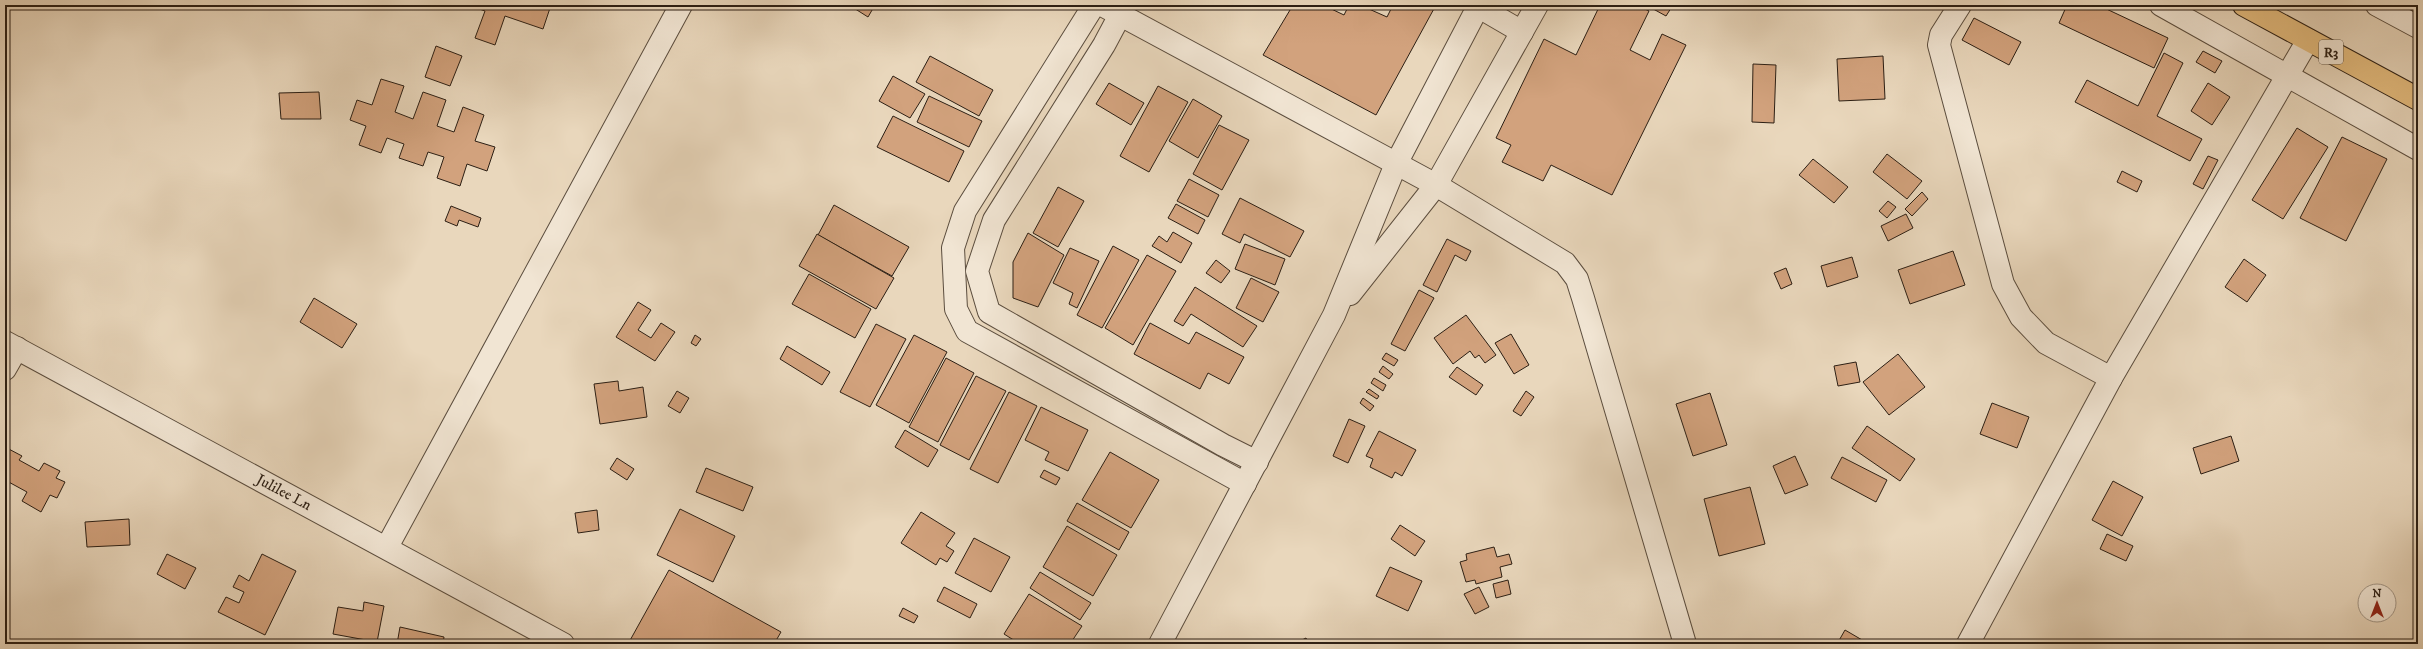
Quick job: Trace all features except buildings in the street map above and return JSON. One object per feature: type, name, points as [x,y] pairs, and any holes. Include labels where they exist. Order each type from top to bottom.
[{"type":"highway","name":"R3","points":[[2244,5],[2418,99]]},
{"type":"street","points":[[387,547],[681,5]]},
{"type":"street","points":[[1094,5],[965,212],[953,248],[956,309],[967,331],[1245,484]]},
{"type":"street","points":[[1334,315],[1436,185],[1537,5]]},
{"type":"street","points":[[1960,5],[1941,35],[1939,45],[2003,284],[2021,317],[2046,343],[2111,378]]},
{"type":"street","points":[[2161,5],[2286,77],[2418,149]]},
{"type":"street","points":[[1160,644],[1334,315],[1396,164],[1479,6],[1522,32]]},
{"type":"street","points":[[2386,7],[2418,27]]},
{"type":"street","points":[[1256,462],[1223,445],[989,312],[977,271],[994,220],[1033,158],[1111,10],[1436,185],[1564,263],[1577,279],[1685,644]]},
{"type":"street","points":[[1968,644],[2111,378],[2308,40]]},
{"type":"street","points":[[1009,142],[1033,158]]},
{"type":"street","points":[[1028,365],[1041,342]]},
{"type":"street","points":[[5,369],[11,345]]},
{"type":"street","name":"Julilee Ln","points":[[11,345],[387,547],[563,644]]}]
